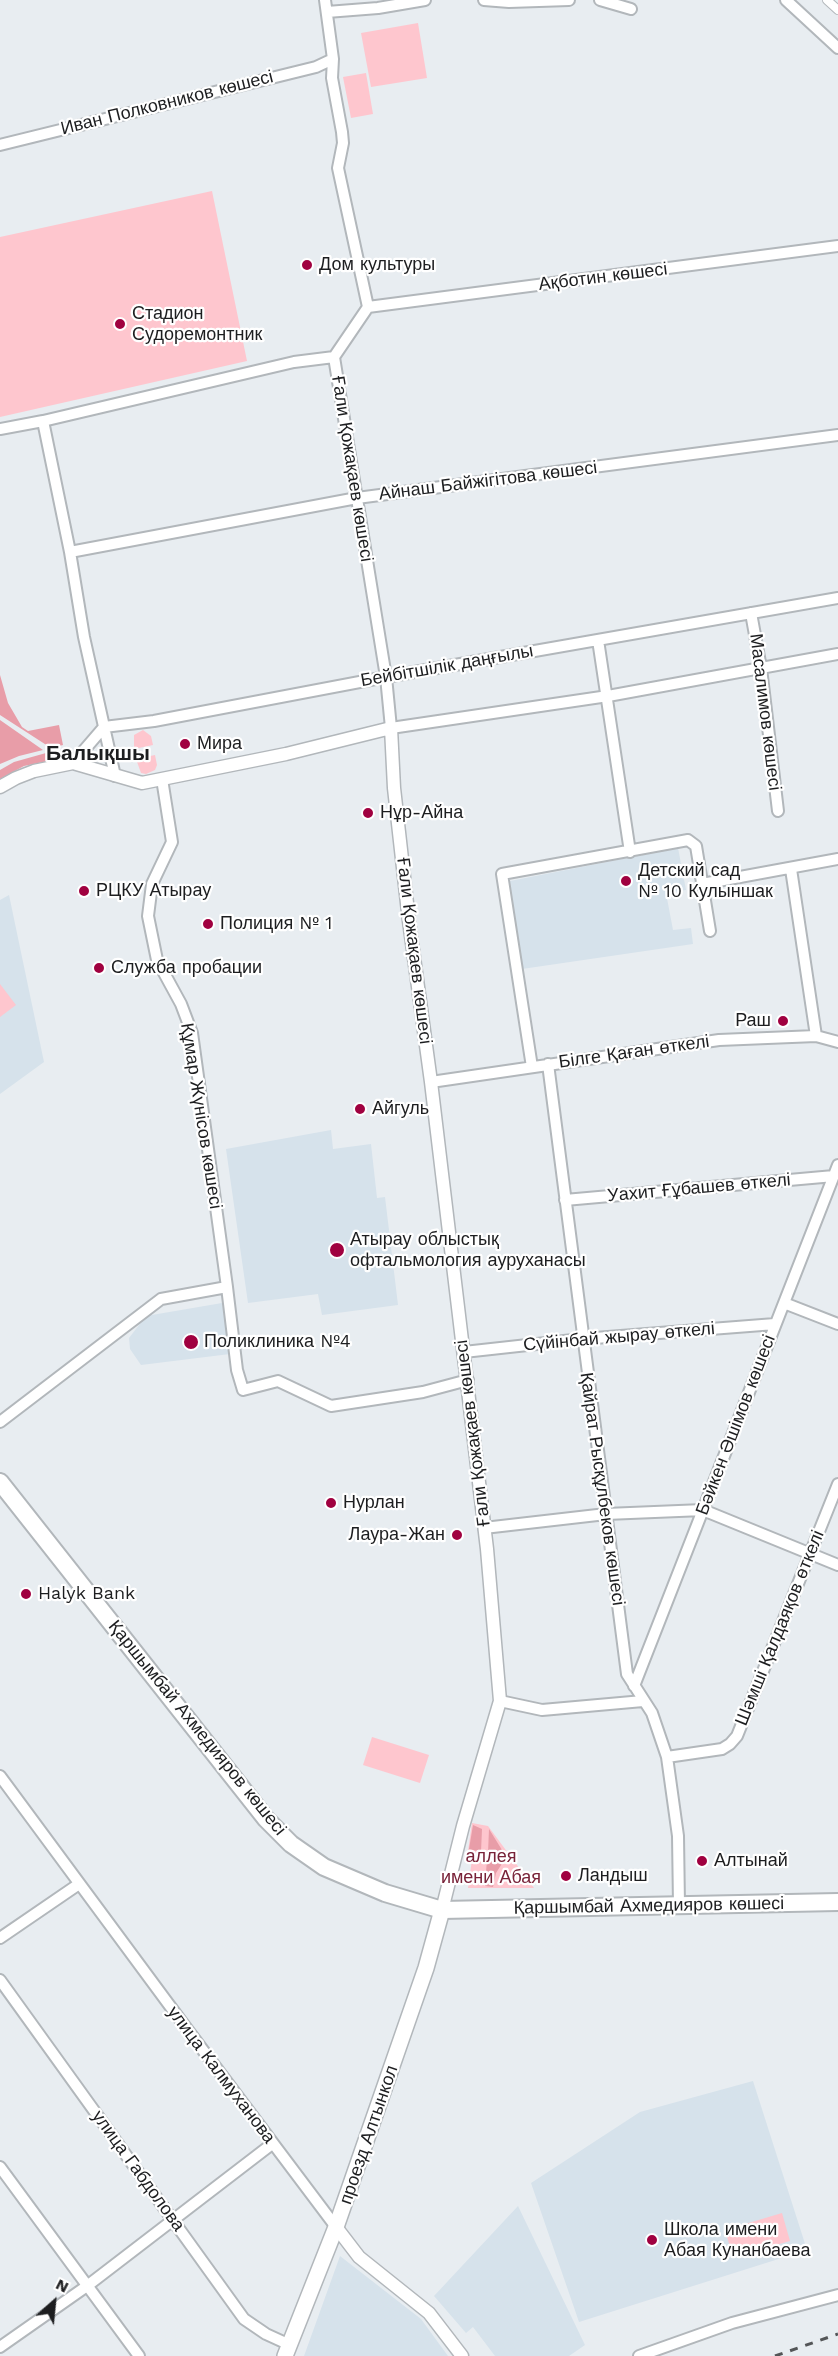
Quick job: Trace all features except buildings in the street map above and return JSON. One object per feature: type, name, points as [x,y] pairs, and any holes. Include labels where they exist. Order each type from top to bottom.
[{"type":"main road","name":"Қаршымбай Ахмедияров көшесі","points":[[0,1482],[266,1819],[291,1844],[324,1867],[385,1893],[442,1910],[838,1902]]},
{"type":"main road","name":"проезд Алтынкол","points":[[288,2351],[336,2228],[426,1968],[442,1910]]},
{"type":"street","points":[[325,0],[333,59],[332,78],[343,143],[338,168],[368,307]]},
{"type":"street","points":[[327,12],[378,8],[425,0]]},
{"type":"street","points":[[484,0],[508,2],[569,0]]},
{"type":"street","points":[[600,0],[631,9]]},
{"type":"street","points":[[786,0],[838,48]]},
{"type":"street","points":[[827,0],[838,10]]},
{"type":"street","name":"Иван Полковников көшесі","points":[[0,145],[316,67],[333,59]]},
{"type":"street","name":"Ақботин көшесі","points":[[368,307],[838,246]]},
{"type":"street","name":"Ғали Қожақаев көшесі","points":[[368,307],[334,357],[386,677],[394,788],[468,1380],[500,1701],[442,1910]]},
{"type":"street","points":[[0,429],[294,362],[334,357]]},
{"type":"street","points":[[43,421],[70,552],[84,637],[115,776]]},
{"type":"street","name":"Айнаш Байжігітова көшесі","points":[[70,552],[357,498],[838,435]]},
{"type":"street","name":"Бейбітшілік даңғылы","points":[[104,727],[154,721],[386,677],[838,598]]},
{"type":"street","name":"Масалимов көшесі","points":[[751,613],[761,668],[778,811]]},
{"type":"street","points":[[598,640],[630,852]]},
{"type":"street","points":[[0,788],[34,771],[73,763],[142,783],[286,754],[391,728],[608,696],[838,654]]},
{"type":"street","points":[[73,763],[104,727]]},
{"type":"street","name":"Құмар Жүнісов көшесі","points":[[162,778],[172,842],[152,884],[148,916],[158,960],[181,1004],[192,1033],[237,1370],[243,1390],[278,1381],[331,1406],[423,1392],[468,1380]]},
{"type":"street","points":[[532,1066],[502,874],[688,840],[696,846],[710,932]]},
{"type":"street","points":[[702,884],[838,859]]},
{"type":"street","points":[[791,869],[816,1036]]},
{"type":"street","name":"Білге Қаған өткелі","points":[[431,1082],[719,1041],[816,1036],[838,1042]]},
{"type":"street","name":"Қайрат Рысқұлбеков көшесі","points":[[548,1064],[627,1674],[652,1713],[667,1757],[678,1836],[679,1905]]},
{"type":"street","name":"Бәйкен Әшімов көшесі","points":[[634,1686],[838,1165]]},
{"type":"street","name":"Уахит Ғұбашев өткелі","points":[[565,1200],[834,1176]]},
{"type":"street","points":[[0,1422],[160,1299],[227,1287]]},
{"type":"street","points":[[784,1303],[838,1324]]},
{"type":"street","name":"Сүйінбай жырау өткелі","points":[[464,1352],[582,1339],[775,1324]]},
{"type":"street","name":"Шәмші Қалдаяқов өткелі","points":[[667,1757],[722,1749],[737,1736],[838,1484]]},
{"type":"street","points":[[484,1528],[606,1514],[703,1510],[838,1565]]},
{"type":"street","points":[[500,1701],[543,1710],[643,1701]]},
{"type":"street","name":"улица Калмуханова","points":[[0,1776],[272,2144],[359,2257],[429,2313],[462,2356]]},
{"type":"street","points":[[0,1938],[79,1884]]},
{"type":"street","name":"улица Габдолова","points":[[0,1980],[244,2319],[288,2351]]},
{"type":"street","points":[[0,2347],[87,2286],[272,2144]]},
{"type":"street","points":[[0,2168],[139,2356]]},
{"type":"street","points":[[639,2356],[732,2323],[838,2295]]},
{"type":"shaded area","points":[[678,848],[686,890],[666,893],[673,930],[691,928],[693,944],[522,969],[505,882]]},
{"type":"shaded area","points":[[9,895],[44,1062],[0,1094],[0,900]]},
{"type":"shaded area","points":[[331,1130],[333,1149],[371,1144],[377,1198],[385,1197],[398,1305],[322,1315],[318,1294],[248,1303],[226,1149]]},
{"type":"shaded area","points":[[222,1303],[230,1354],[141,1365],[130,1349],[129,1338],[146,1316]]},
{"type":"shaded area","points":[[753,2081],[807,2250],[579,2322],[531,2183],[640,2112]]},
{"type":"shaded area","points":[[518,2206],[585,2345],[569,2356],[495,2356],[473,2327],[466,2333],[434,2296]]},
{"type":"shaded area","points":[[340,2256],[421,2319],[448,2356],[304,2356]]},
{"type":"green space","points":[[418,23],[427,78],[371,87],[361,33]]},
{"type":"green space","points":[[366,73],[373,114],[351,118],[343,77]]},
{"type":"green space","name":"Стадион Судоремонтник","points":[[212,191],[247,361],[0,417],[0,237]]},
{"type":"green space","points":[[0,675],[8,703],[22,727],[28,731],[59,725],[63,745],[51,748],[0,715]]},
{"type":"green space","points":[[0,720],[43,750],[0,764]]},
{"type":"green space","points":[[143,730],[151,736],[153,745],[134,749],[134,735]]},
{"type":"green space","points":[[46,753],[53,760],[24,766],[0,779],[0,770],[14,762]]},
{"type":"green space","points":[[155,755],[157,765],[155,770],[146,774],[141,773],[136,759]]},
{"type":"green space","points":[[0,984],[16,1005],[0,1017]]},
{"type":"green space","points":[[372,1737],[429,1755],[420,1783],[363,1765]]},
{"type":"green space","name":"аллея имени Абая","points":[[472,1823],[488,1826],[534,1888],[468,1888],[473,1852],[468,1851]]},
{"type":"green space","points":[[473,1825],[482,1829],[481,1852],[469,1849]]},
{"type":"green space","points":[[489,1829],[507,1858],[488,1853]]},
{"type":"green space","points":[[487,1859],[503,1862],[496,1873],[493,1887],[485,1886]]},
{"type":"green space","points":[[782,2213],[790,2241],[733,2257],[725,2230]]},
{"type":"railway","points":[[775,2356],[838,2334]]},
{"type":"place","name":"Дом культуры","points":[[307,265]]},
{"type":"place","name":"Стадион Судоремонтник","points":[[120,324]]},
{"type":"place","name":"Мира","points":[[185,744]]},
{"type":"place","name":"Нұр-Айна","points":[[368,813]]},
{"type":"place","name":"Детский сад № 10 Кулыншак","points":[[626,881]]},
{"type":"place","name":"РЦКУ Атырау","points":[[84,891]]},
{"type":"place","name":"Полиция № 1","points":[[208,924]]},
{"type":"place","name":"Служба пробации","points":[[99,968]]},
{"type":"place","name":"Раш","points":[[783,1021]]},
{"type":"place","name":"Айгуль","points":[[360,1109]]},
{"type":"place","name":"Атырау облыстық офтальмология ауруханасы","points":[[337,1250]]},
{"type":"place","name":"Поликлиника №4","points":[[191,1342]]},
{"type":"place","name":"Нурлан","points":[[331,1503]]},
{"type":"place","name":"Лаура-Жан","points":[[457,1535]]},
{"type":"place","name":"Halyk Bank","points":[[26,1594]]},
{"type":"place","name":"Алтынай","points":[[702,1861]]},
{"type":"place","name":"Ландыш","points":[[566,1876]]},
{"type":"place","name":"Школа имени Абая Кунанбаева","points":[[652,2240]]},
{"type":"district","name":"Балықшы","points":[[98,754]]}]
